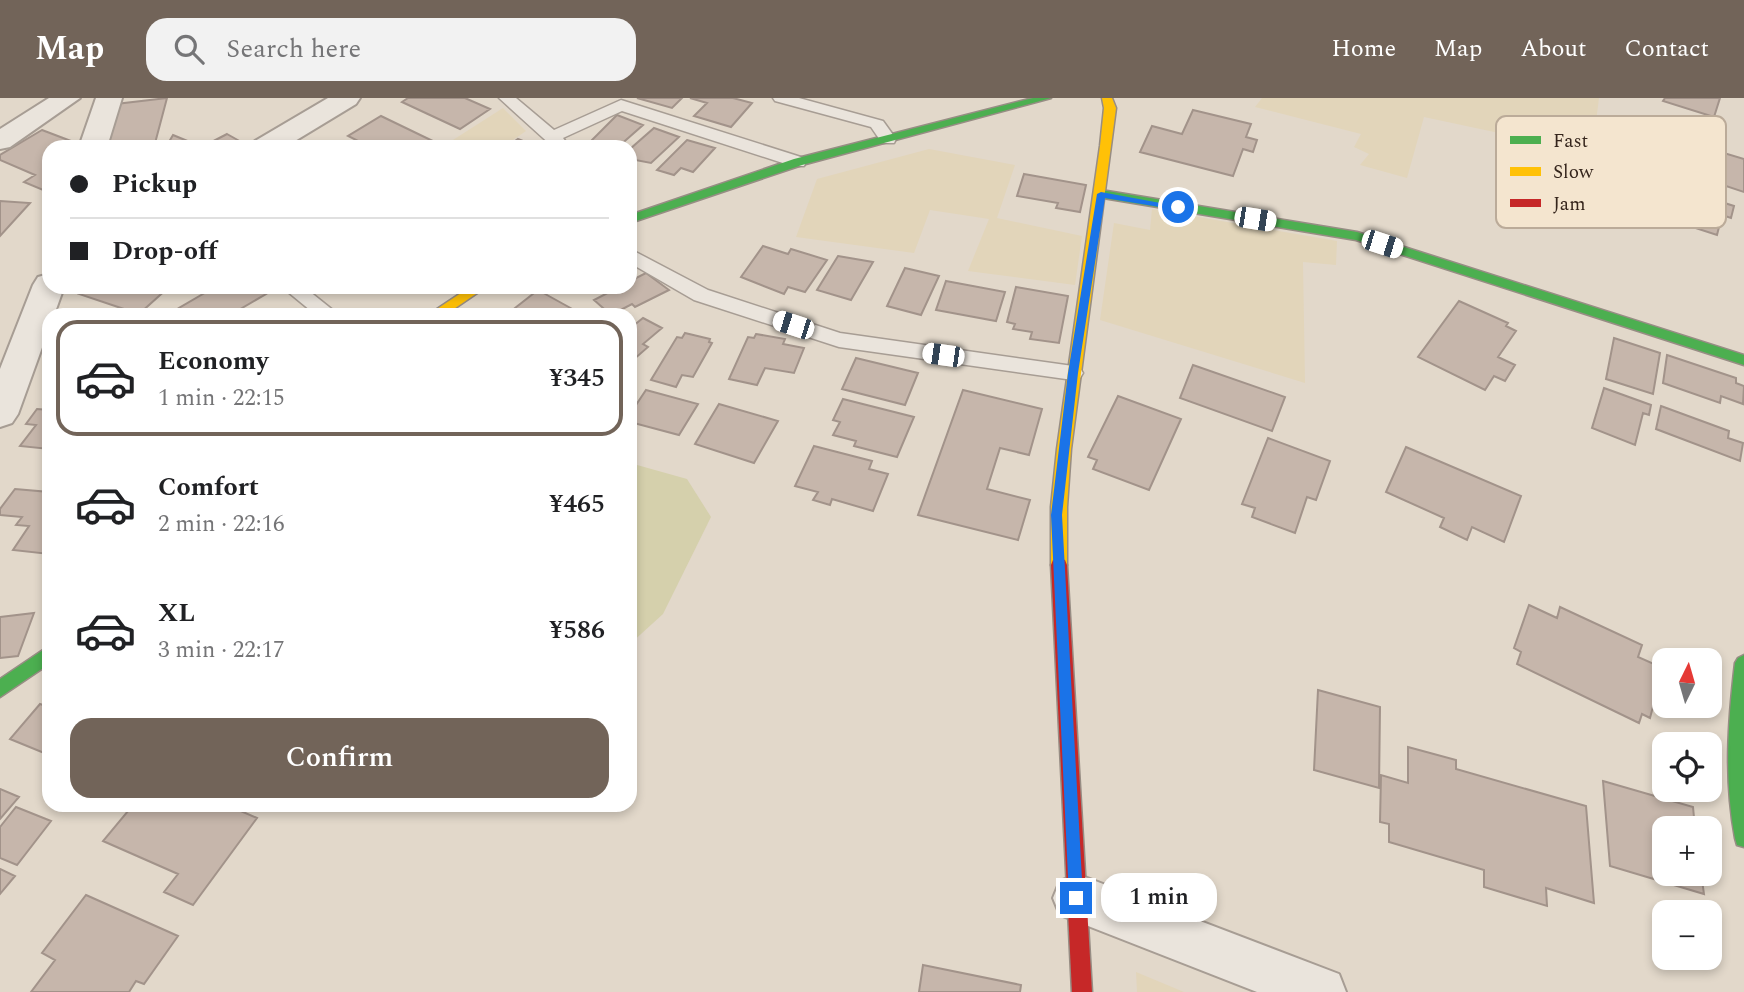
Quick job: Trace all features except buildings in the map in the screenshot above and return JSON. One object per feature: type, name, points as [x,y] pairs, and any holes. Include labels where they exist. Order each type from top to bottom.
[{"type":"street","points":[[0,141],[67,98]]},
{"type":"street","points":[[95,140],[109,98]]},
{"type":"street","points":[[277,140],[347,98]]},
{"type":"street","points":[[637,217],[798,162],[1046,98]]},
{"type":"street","points":[[1082,992],[1056,515],[1073,373],[1101,194],[1110,108],[1107,98]]},
{"type":"street","points":[[1101,194],[1357,236],[1744,360]]},
{"type":"street","points":[[2,404],[45,294]]},
{"type":"street","points":[[446,308],[469,294]]},
{"type":"street","points":[[0,689],[42,659]]},
{"type":"street","points":[[1743,827],[1735,796],[1737,720],[1744,663]]},
{"type":"street","points":[[1076,898],[1321,992]]},
{"type":"lane","points":[[507,98],[556,140]]},
{"type":"lane","points":[[781,98],[877,124],[888,139]]},
{"type":"lane","points":[[562,140],[621,106],[798,162]]},
{"type":"lane","points":[[637,259],[701,295],[839,340],[1073,373]]},
{"type":"lane","points":[[300,294],[319,308]]},
{"type":"shaded area","points":[[1262,98],[1599,98],[1597,116],[1496,116],[1496,132],[1424,117],[1407,178],[1360,165],[1369,154],[1354,147],[1361,134],[1255,107]]},
{"type":"shaded area","points":[[503,108],[526,131],[513,140],[453,140]]},
{"type":"shaded area","points":[[929,149],[1015,165],[997,218],[1082,236],[1075,285],[968,271],[989,219],[930,210],[914,253],[796,237],[817,179]]},
{"type":"shaded area","points":[[1152,209],[1337,241],[1336,265],[1303,262],[1305,383],[1100,320],[1114,223],[1150,230]]},
{"type":"shaded area","points":[[637,465],[687,479],[711,517],[663,614],[637,638]]},
{"type":"shaded area","points":[[1136,972],[1184,992],[1137,992]]},
{"type":"traffic: fast","points":[[637,217],[798,162],[1046,98]]},
{"type":"traffic: fast","points":[[1101,194],[1357,236],[1744,360]]},
{"type":"traffic: fast","points":[[0,689],[42,659]]},
{"type":"traffic: fast","points":[[1744,663],[1736,750],[1737,793],[1744,838]]},
{"type":"traffic: slow","points":[[1059,565],[1058,526],[1062,468],[1106,146],[1110,108],[1107,98]]},
{"type":"traffic: slow","points":[[446,308],[469,294]]},
{"type":"traffic: jam","points":[[1059,565],[1082,992]]},
{"type":"route","points":[[1076,898],[1056,515],[1073,373],[1101,194],[1178,207]]}]
